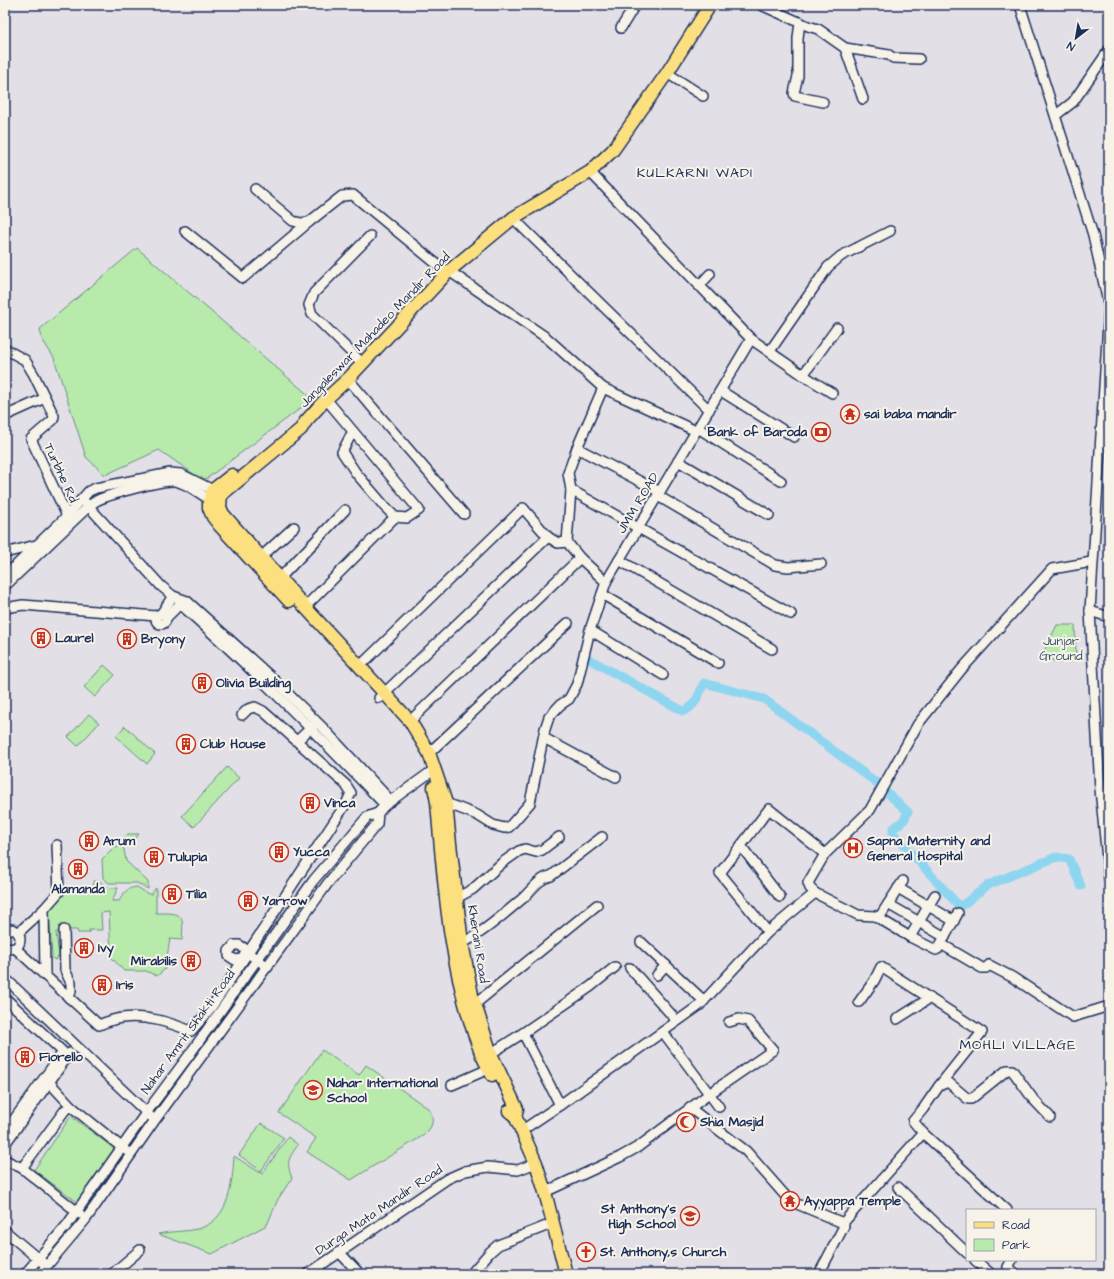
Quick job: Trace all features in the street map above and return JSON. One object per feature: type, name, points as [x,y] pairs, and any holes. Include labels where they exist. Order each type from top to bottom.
[{"type":"main road","name":"Jangaleswar Mahadeo Mandir Road","points":[[215,495],[301,429],[306,421],[326,399],[348,379],[449,271],[513,218],[590,172],[613,150],[667,73],[710,5]]},
{"type":"main road","points":[[215,495],[223,514],[305,607],[360,666],[413,738],[433,771]]},
{"type":"main road","points":[[215,495],[209,508],[213,517],[220,526],[382,695],[410,722],[429,753],[433,771]]},
{"type":"main road","name":"Kherani Road","points":[[433,771],[442,802],[450,844],[457,897],[458,945],[463,998],[487,1056],[517,1109],[515,1116],[536,1163],[546,1192],[566,1274]]},
{"type":"main road","name":"Kherani Road","points":[[442,802],[446,904],[475,1004],[487,1056]]},
{"type":"street","points":[[621,28],[635,5]]},
{"type":"street","points":[[761,5],[818,29],[845,48],[893,58],[919,59]]},
{"type":"street","points":[[1020,5],[1093,235],[1108,307],[1090,611],[1105,789],[1109,879]]},
{"type":"street","points":[[800,22],[798,38],[798,76],[794,93],[795,96],[823,102]]},
{"type":"street","points":[[845,48],[864,99]]},
{"type":"street","points":[[1056,115],[1073,102],[1109,50]]},
{"type":"street","points":[[667,73],[703,96]]},
{"type":"street","points":[[590,172],[751,339],[832,393]]},
{"type":"street","points":[[255,189],[293,221],[301,223],[309,222]]},
{"type":"street","points":[[185,231],[243,278],[342,196],[353,195],[444,270],[449,271],[547,338],[603,388],[697,430],[781,481]]},
{"type":"street","points":[[513,218],[709,410]]},
{"type":"street","points":[[770,351],[828,267],[841,256],[890,231]]},
{"type":"street","points":[[362,363],[312,314],[310,305],[314,292],[370,236]]},
{"type":"street","points":[[699,286],[710,274]]},
{"type":"street","points":[[803,375],[837,328]]},
{"type":"street","name":"JMM ROAD","points":[[442,802],[477,815],[493,825],[504,828],[509,827],[530,803],[549,717],[560,705],[569,699],[578,684],[590,630],[606,582],[751,339]]},
{"type":"street","name":"Turbhe Rd","points":[[5,349],[25,360],[54,416],[53,420],[31,439],[67,516]]},
{"type":"street","points":[[348,379],[464,514]]},
{"type":"street","points":[[603,388],[577,448],[568,474],[571,490],[567,542],[580,558],[606,582]]},
{"type":"street","points":[[721,391],[794,437]]},
{"type":"street","points":[[5,416],[45,398]]},
{"type":"street","points":[[326,399],[353,431],[419,510],[407,518],[395,516],[385,507],[356,473],[342,452],[353,431]]},
{"type":"street","points":[[577,448],[659,494],[775,565],[788,567],[821,564]]},
{"type":"street","points":[[678,461],[769,515]]},
{"type":"street","points":[[5,576],[67,516],[89,490],[170,473],[181,474],[215,495]]},
{"type":"street","points":[[5,586],[88,507],[98,500],[114,494],[153,484],[173,481],[191,489],[215,495]]},
{"type":"street","points":[[571,490],[791,614]]},
{"type":"street","points":[[82,499],[177,600],[197,615],[265,683],[314,725],[385,806]]},
{"type":"street","points":[[360,666],[523,508],[548,537],[558,543],[567,542]]},
{"type":"street","points":[[280,578],[345,510]]},
{"type":"street","points":[[305,607],[395,516]]},
{"type":"street","points":[[261,557],[294,527]]},
{"type":"street","points":[[382,695],[548,537]]},
{"type":"street","points":[[5,553],[38,545]]},
{"type":"street","points":[[410,722],[580,558]]},
{"type":"street","points":[[619,560],[772,649]]},
{"type":"street","points":[[879,918],[900,885],[929,907],[956,917],[936,950],[910,937],[875,916],[858,915],[815,893],[810,888],[808,883],[825,854],[870,810],[918,724],[961,670],[1052,569],[1092,562]]},
{"type":"street","points":[[602,594],[718,663]]},
{"type":"street","points":[[5,608],[23,605],[161,616],[177,600]]},
{"type":"street","points":[[1090,611],[1109,617]]},
{"type":"street","points":[[429,753],[568,623]]},
{"type":"street","points":[[590,630],[663,675]]},
{"type":"street","points":[[9,949],[45,975],[99,1025],[121,1018],[144,1017],[167,1022],[191,1031],[208,1012],[347,802],[351,793],[346,785],[263,711],[255,706],[248,709],[242,716]]},
{"type":"street","points":[[314,725],[317,735],[385,806]]},
{"type":"street","points":[[297,741],[314,725]]},
{"type":"street","points":[[305,748],[317,735]]},
{"type":"street","points":[[544,738],[616,777]]},
{"type":"street","name":"Nahar Amrit Shakti Road","points":[[25,1274],[66,1225],[88,1195],[197,1037],[255,962],[313,881],[367,817],[385,806],[433,771]]},
{"type":"street","name":"Nahar Amrit Shakti Road","points":[[40,1274],[86,1219],[155,1120],[328,883],[377,824],[385,806]]},
{"type":"street","points":[[768,932],[720,873],[769,808],[825,854]]},
{"type":"street","points":[[446,904],[473,889],[502,863],[519,851],[525,849],[536,852],[542,850],[559,837]]},
{"type":"street","points":[[458,945],[476,935],[523,898],[544,878],[551,876],[602,837]]},
{"type":"street","points":[[18,933],[44,909],[59,892],[57,845]]},
{"type":"street","points":[[741,846],[780,897]]},
{"type":"street","points":[[521,1131],[560,1105],[677,1021],[768,932],[815,893]]},
{"type":"street","points":[[910,937],[935,895]]},
{"type":"street","points":[[888,904],[919,921],[982,968],[986,968],[989,965],[1006,973],[1073,1017],[1109,1006]]},
{"type":"street","points":[[475,1004],[597,905]]},
{"type":"street","points":[[44,909],[45,975]]},
{"type":"street","points":[[5,930],[13,929],[18,933],[20,939],[18,945],[9,949]]},
{"type":"street","points":[[64,930],[65,970],[71,983],[69,998]]},
{"type":"street","points":[[641,942],[701,999]]},
{"type":"street","points":[[245,955],[255,962],[268,967]]},
{"type":"street","points":[[657,975],[666,966]]},
{"type":"street","points":[[487,1056],[524,1033],[590,987],[615,967]]},
{"type":"street","points":[[859,1002],[874,981],[881,967],[982,1032],[939,1086],[924,1109],[913,1120],[923,1133],[1007,1209]]},
{"type":"street","points":[[630,968],[677,1021]]},
{"type":"street","points":[[5,978],[155,1120]]},
{"type":"street","points":[[687,1010],[701,999],[706,989]]},
{"type":"street","points":[[5,998],[63,1052],[5,1132]]},
{"type":"street","points":[[897,1019],[930,998]]},
{"type":"street","points":[[546,1192],[638,1147],[709,1094],[773,1050],[748,1021],[739,1019],[729,1022]]},
{"type":"street","points":[[663,1032],[719,1107]]},
{"type":"street","points":[[524,1033],[560,1105]]},
{"type":"street","points":[[5,1144],[70,1053]]},
{"type":"street","points":[[452,1085],[493,1068]]},
{"type":"street","points":[[939,1086],[948,1082],[968,1099],[971,1099],[1007,1070],[1012,1070],[1033,1099],[1050,1117]]},
{"type":"street","points":[[49,1082],[72,1108],[121,1148],[131,1154]]},
{"type":"street","points":[[22,1168],[65,1110],[72,1108]]},
{"type":"street","points":[[690,1108],[746,1151],[790,1201],[843,1223]]},
{"type":"street","points":[[819,1274],[844,1226],[843,1223],[923,1133]]},
{"type":"street","points":[[5,1160],[22,1168],[86,1219]]},
{"type":"street","name":"Durga Mata Mandir Road","points":[[308,1274],[446,1179],[465,1171],[488,1167],[518,1170],[536,1163]]},
{"type":"street","points":[[898,1187],[966,1252]]},
{"type":"street","points":[[88,1195],[98,1201]]},
{"type":"street","points":[[471,1274],[498,1245],[554,1223]]},
{"type":"street","points":[[5,1231],[47,1266]]},
{"type":"street","points":[[112,1274],[140,1250]]},
{"type":"street","points":[[339,1252],[360,1274]]},
{"type":"street","points":[[976,1261],[991,1274]]},
{"type":"street","points":[[1008,1267],[1016,1274]]},
{"type":"green space","points":[[137,248],[313,399],[206,479],[198,477],[159,450],[105,475],[86,457],[54,358],[42,339],[40,329]]},
{"type":"green space","name":"Junjar Ground","points":[[1057,625],[1075,625],[1076,661],[1057,663],[1047,657],[1045,649]]},
{"type":"green space","points":[[104,665],[115,675],[95,697],[84,687]]},
{"type":"green space","points":[[89,714],[99,723],[78,746],[68,737]]},
{"type":"green space","points":[[125,726],[155,754],[147,764],[116,736]]},
{"type":"green space","points":[[227,767],[239,778],[194,827],[182,816]]},
{"type":"green space","points":[[128,834],[139,834],[127,847],[120,841]]},
{"type":"green space","points":[[120,846],[124,849],[126,861],[148,882],[148,889],[137,883],[109,883],[103,878],[102,859],[114,847]]},
{"type":"green space","points":[[93,881],[100,881],[108,887],[118,888],[112,901],[119,901],[130,888],[137,887],[148,894],[151,894],[156,888],[156,913],[172,913],[180,916],[183,924],[182,940],[170,939],[165,969],[157,976],[146,971],[124,971],[111,957],[109,912],[101,913],[102,930],[89,930],[89,933],[78,933],[77,930],[56,932],[59,956],[55,960],[52,958],[49,909],[64,892],[94,891]]},
{"type":"green space","points":[[322,1050],[359,1075],[366,1065],[429,1109],[432,1116],[431,1126],[424,1135],[351,1180],[307,1152],[316,1138],[279,1113]]},
{"type":"green space","points":[[71,1116],[116,1150],[80,1204],[34,1170]]},
{"type":"green space","points":[[261,1123],[284,1138],[261,1171],[239,1155]]},
{"type":"green space","points":[[288,1137],[298,1145],[289,1161],[289,1168],[292,1178],[278,1199],[267,1225],[212,1254],[158,1234],[192,1230],[208,1225],[223,1210],[227,1200],[232,1178],[234,1156],[262,1174]]},
{"type":"waterway","points":[[587,658],[683,711],[687,710],[694,704],[704,683],[764,699],[877,783],[908,812],[904,820],[893,829],[893,833],[960,907],[988,885],[1056,857],[1069,859],[1081,886]]},
{"type":"place","name":"sai baba mandir","points":[[850,414]]},
{"type":"place","name":"Bank of Baroda","points":[[821,432]]},
{"type":"place","name":"Laurel","points":[[41,638]]},
{"type":"place","name":"Bryony","points":[[127,639]]},
{"type":"place","name":"Olivia Building","points":[[202,683]]},
{"type":"place","name":"Club House","points":[[186,744]]},
{"type":"place","name":"Vinca","points":[[310,803]]},
{"type":"place","name":"Arum","points":[[89,841]]},
{"type":"place","name":"Sapna Maternity and General Hospital","points":[[853,848]]},
{"type":"place","name":"Yucca","points":[[279,852]]},
{"type":"place","name":"Tulupia","points":[[154,857]]},
{"type":"place","name":"Alamanda","points":[[78,869]]},
{"type":"place","name":"Tilia","points":[[172,894]]},
{"type":"place","name":"Yarrow","points":[[248,901]]},
{"type":"place","name":"Ivy","points":[[84,948]]},
{"type":"place","name":"Mirabilis","points":[[191,961]]},
{"type":"place","name":"Iris","points":[[102,985]]},
{"type":"place","name":"Fiorello","points":[[25,1057]]},
{"type":"place","name":"Nahar International School","points":[[313,1090]]},
{"type":"place","name":"Shia Masjid","points":[[686,1122]]},
{"type":"place","name":"Ayyappa Temple","points":[[790,1201]]},
{"type":"place","name":"St Anthony's High School","points":[[690,1216]]},
{"type":"place","name":"St. Anthony,s Church","points":[[586,1252]]},
{"type":"district","name":"KULKARNI WADI","points":[[695,173]]},
{"type":"district","name":"MOHLI VILLAGE","points":[[1018,1045]]}]
